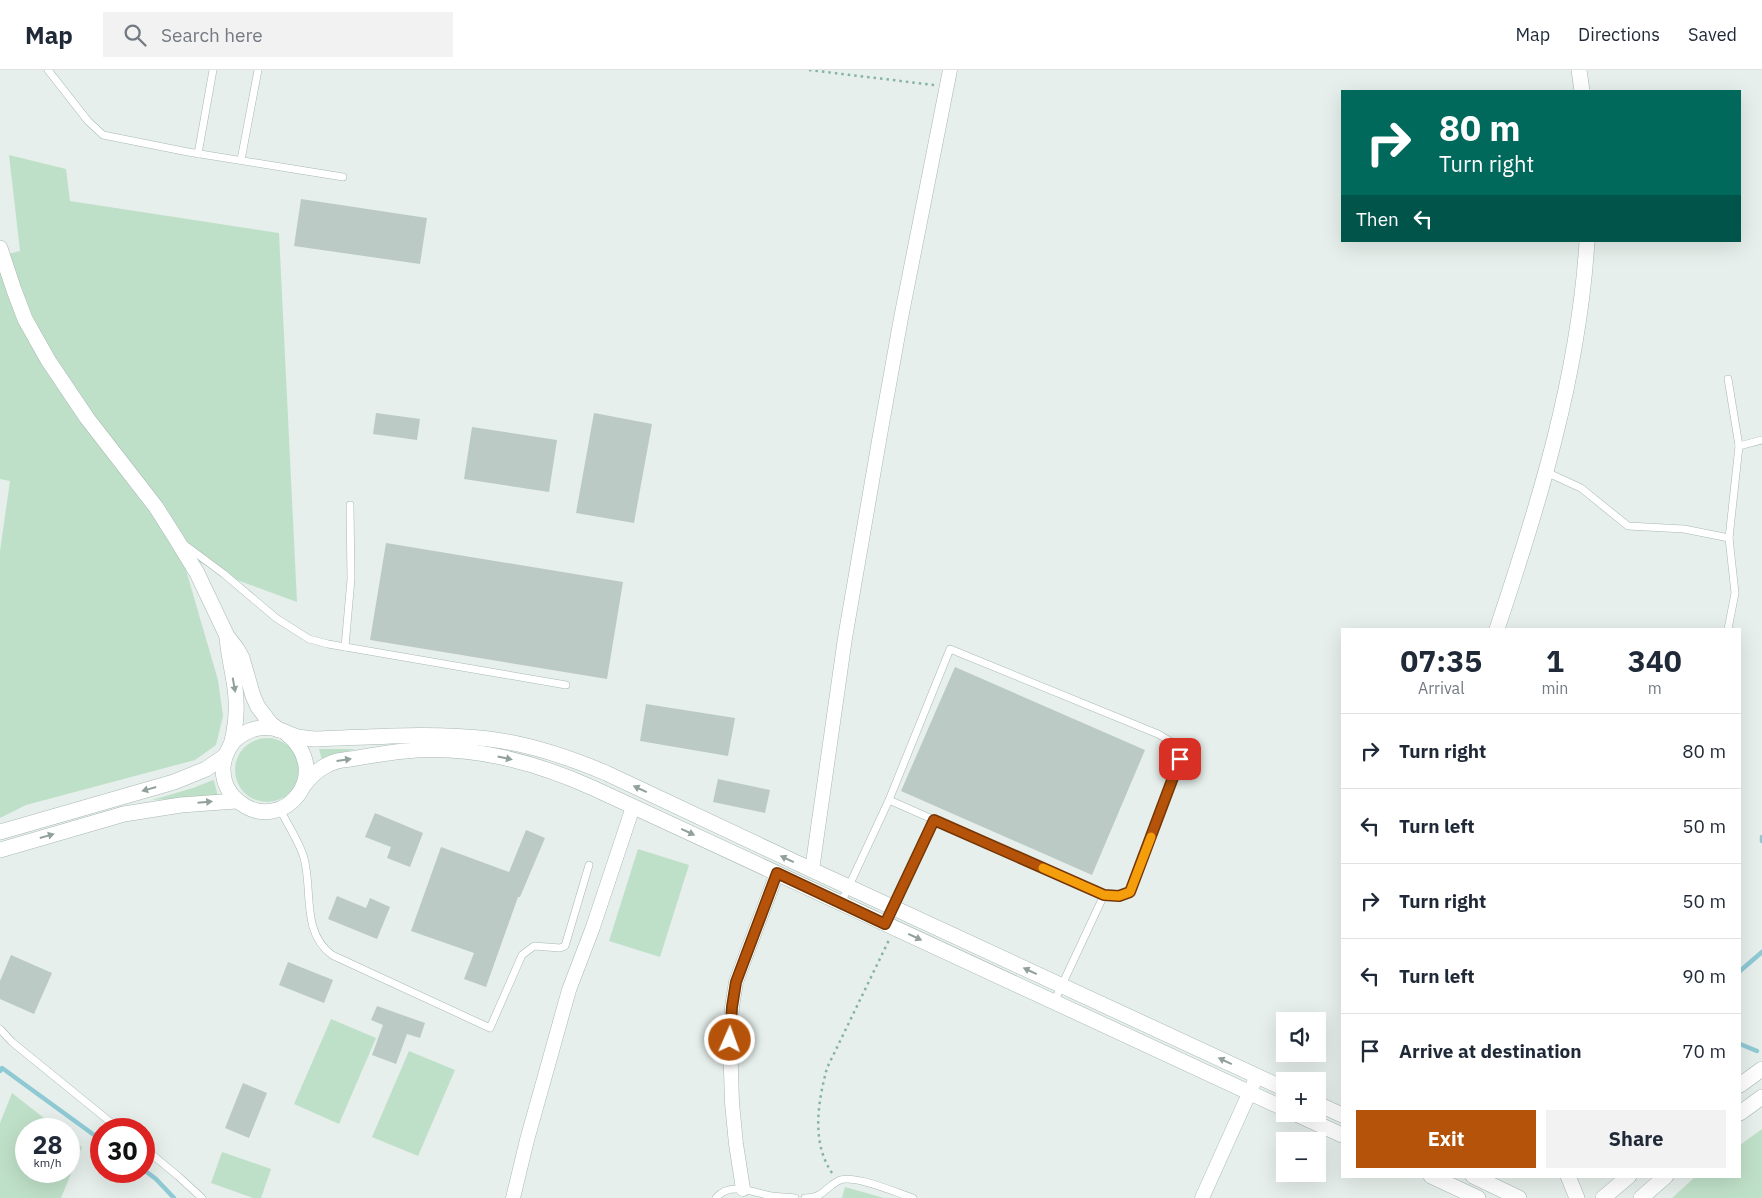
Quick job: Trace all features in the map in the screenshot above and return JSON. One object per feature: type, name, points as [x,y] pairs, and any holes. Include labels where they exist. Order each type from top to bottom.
[{"type":"street","points":[[812,870],[845,638],[901,318],[950,70]]},
{"type":"street","points":[[1579,70],[1582,90]]},
{"type":"street","points":[[1497,628],[1525,547],[1546,472],[1566,386],[1580,308],[1587,242]]},
{"type":"street","points":[[0,248],[25,318],[48,360],[87,418],[156,507],[197,573],[227,636],[238,649],[258,707],[271,724],[295,741],[302,750],[306,767],[304,784]]},
{"type":"street","points":[[227,636],[228,656],[236,699],[234,730],[223,769],[229,792],[236,801],[246,807],[257,811],[269,812],[280,809],[294,799],[304,784],[319,769],[337,761],[406,751],[456,751],[506,758],[550,770],[777,873],[1276,1105]]},
{"type":"street","points":[[0,832],[174,782],[206,769],[228,751],[238,737],[258,728],[269,728],[297,737],[317,739],[435,735],[490,739],[540,749],[606,773],[1276,1085]]},
{"type":"street","points":[[0,850],[124,814],[181,805],[236,801]]},
{"type":"street","points":[[514,1198],[527,1140],[569,990],[596,918],[633,807]]},
{"type":"street","points":[[743,1189],[732,1104],[730,1040],[732,1007],[736,982],[777,873]]},
{"type":"street","points":[[1741,1084],[1762,1068]]},
{"type":"street","points":[[1202,1198],[1257,1076]]},
{"type":"street","points":[[1741,1112],[1762,1097]]},
{"type":"street","points":[[1326,1108],[1341,1115]]},
{"type":"street","points":[[1314,1122],[1341,1135]]},
{"type":"street","points":[[1435,1178],[1478,1198]]},
{"type":"street","points":[[1477,1178],[1519,1198]]},
{"type":"street","points":[[1569,1178],[1577,1198]]},
{"type":"street","points":[[1603,1198],[1627,1178]]},
{"type":"street","points":[[1641,1198],[1664,1178]]},
{"type":"lane","points":[[48,70],[88,121],[103,135],[198,154],[343,177]]},
{"type":"lane","points":[[198,154],[212,70]]},
{"type":"lane","points":[[241,160],[258,70]]},
{"type":"lane","points":[[1728,379],[1739,446],[1729,538],[1735,593],[1728,628]]},
{"type":"lane","points":[[1739,446],[1762,440]]},
{"type":"lane","points":[[1546,472],[1581,488],[1628,526],[1684,529],[1729,538]]},
{"type":"lane","points":[[345,647],[351,579],[350,505]]},
{"type":"lane","points":[[175,537],[224,574],[276,618],[309,639],[345,647],[566,685]]},
{"type":"lane","points":[[842,903],[889,800],[950,649],[1158,734],[1175,744],[1180,759],[1130,892],[1119,896],[1104,895],[889,800]]},
{"type":"lane","points":[[280,809],[303,856],[308,880],[312,929],[324,949],[332,955],[490,1028],[522,955],[534,946],[565,946],[590,865]]},
{"type":"lane","points":[[890,926],[892,907],[934,820]]},
{"type":"lane","points":[[1054,1002],[1104,895]]},
{"type":"lane","points":[[0,1029],[12,1042],[105,1118]]},
{"type":"lane","points":[[155,1157],[202,1198]]},
{"type":"lane","points":[[805,1198],[819,1196],[837,1181],[849,1178],[913,1198]]},
{"type":"lane","points":[[716,1198],[720,1192],[743,1189],[772,1196],[796,1198]]},
{"type":"path","points":[[809,70],[947,86]]},
{"type":"path","points":[[837,1181],[826,1164],[821,1151],[818,1122],[822,1086],[827,1068],[890,926]]},
{"type":"green space","points":[[9,155],[66,169],[70,201],[279,233],[297,602],[229,577],[181,553],[218,680],[223,716],[216,745],[195,760],[26,805],[0,818],[0,551],[10,481],[0,479],[0,256],[20,251]]},
{"type":"green space","points":[[261,738],[273,738],[290,747],[297,758],[299,770],[297,782],[290,793],[273,802],[261,802],[249,797],[240,788],[235,776],[235,764],[240,752],[249,743]]},
{"type":"green space","points":[[319,749],[355,749],[322,760]]},
{"type":"green space","points":[[213,780],[218,796],[152,800],[193,788]]},
{"type":"green space","points":[[638,849],[689,865],[660,957],[609,941]]},
{"type":"green space","points":[[331,1019],[376,1038],[339,1124],[294,1104]]},
{"type":"green space","points":[[409,1051],[455,1070],[418,1156],[372,1137]]},
{"type":"green space","points":[[12,1093],[44,1118],[15,1118],[15,1183],[67,1183],[61,1198],[0,1198],[0,1123]]},
{"type":"green space","points":[[1762,1129],[1762,1198],[1672,1198],[1694,1178],[1741,1178],[1741,1144]]},
{"type":"green space","points":[[222,1152],[271,1169],[261,1198],[253,1198],[211,1183]]},
{"type":"green space","points":[[845,1187],[884,1198],[842,1198]]},
{"type":"building","points":[[301,199],[427,218],[420,264],[294,246]]},
{"type":"building","points":[[376,413],[420,419],[417,440],[373,434]]},
{"type":"building","points":[[594,413],[652,424],[634,523],[576,513]]},
{"type":"building","points":[[472,427],[557,440],[549,492],[464,479]]},
{"type":"building","points":[[386,543],[623,582],[607,679],[370,640]]},
{"type":"building","points":[[955,667],[1145,750],[1092,875],[901,791]]},
{"type":"building","points":[[646,704],[735,718],[728,756],[640,741]]},
{"type":"building","points":[[718,779],[770,790],[765,813],[713,802]]},
{"type":"building","points":[[375,813],[423,833],[410,867],[387,858],[391,847],[365,837]]},
{"type":"building","points":[[526,830],[545,838],[520,897],[518,897],[486,987],[464,979],[474,953],[411,931],[441,847],[509,872]]},
{"type":"building","points":[[337,896],[366,908],[370,898],[390,907],[377,939],[328,919]]},
{"type":"building","points":[[11,955],[52,973],[34,1014],[0,999],[0,981]]},
{"type":"building","points":[[288,962],[333,980],[324,1003],[279,985]]},
{"type":"building","points":[[377,1006],[425,1023],[420,1038],[407,1034],[396,1064],[372,1055],[383,1025],[371,1020]]},
{"type":"building","points":[[243,1083],[267,1093],[249,1138],[225,1128]]},
{"type":"waterway","points":[[1741,970],[1762,952]]},
{"type":"waterway","points":[[1741,1044],[1757,1051]]},
{"type":"waterway","points":[[0,1071],[2,1068],[90,1132]]},
{"type":"waterway","points":[[155,1178],[174,1198]]},
{"type":"slow traffic","points":[[1043,868],[1104,895],[1119,896],[1130,892],[1151,837]]},
{"type":"route","points":[[730,1040],[736,982],[777,873],[885,924],[934,820],[1104,895],[1119,896],[1130,892],[1180,759]]}]
